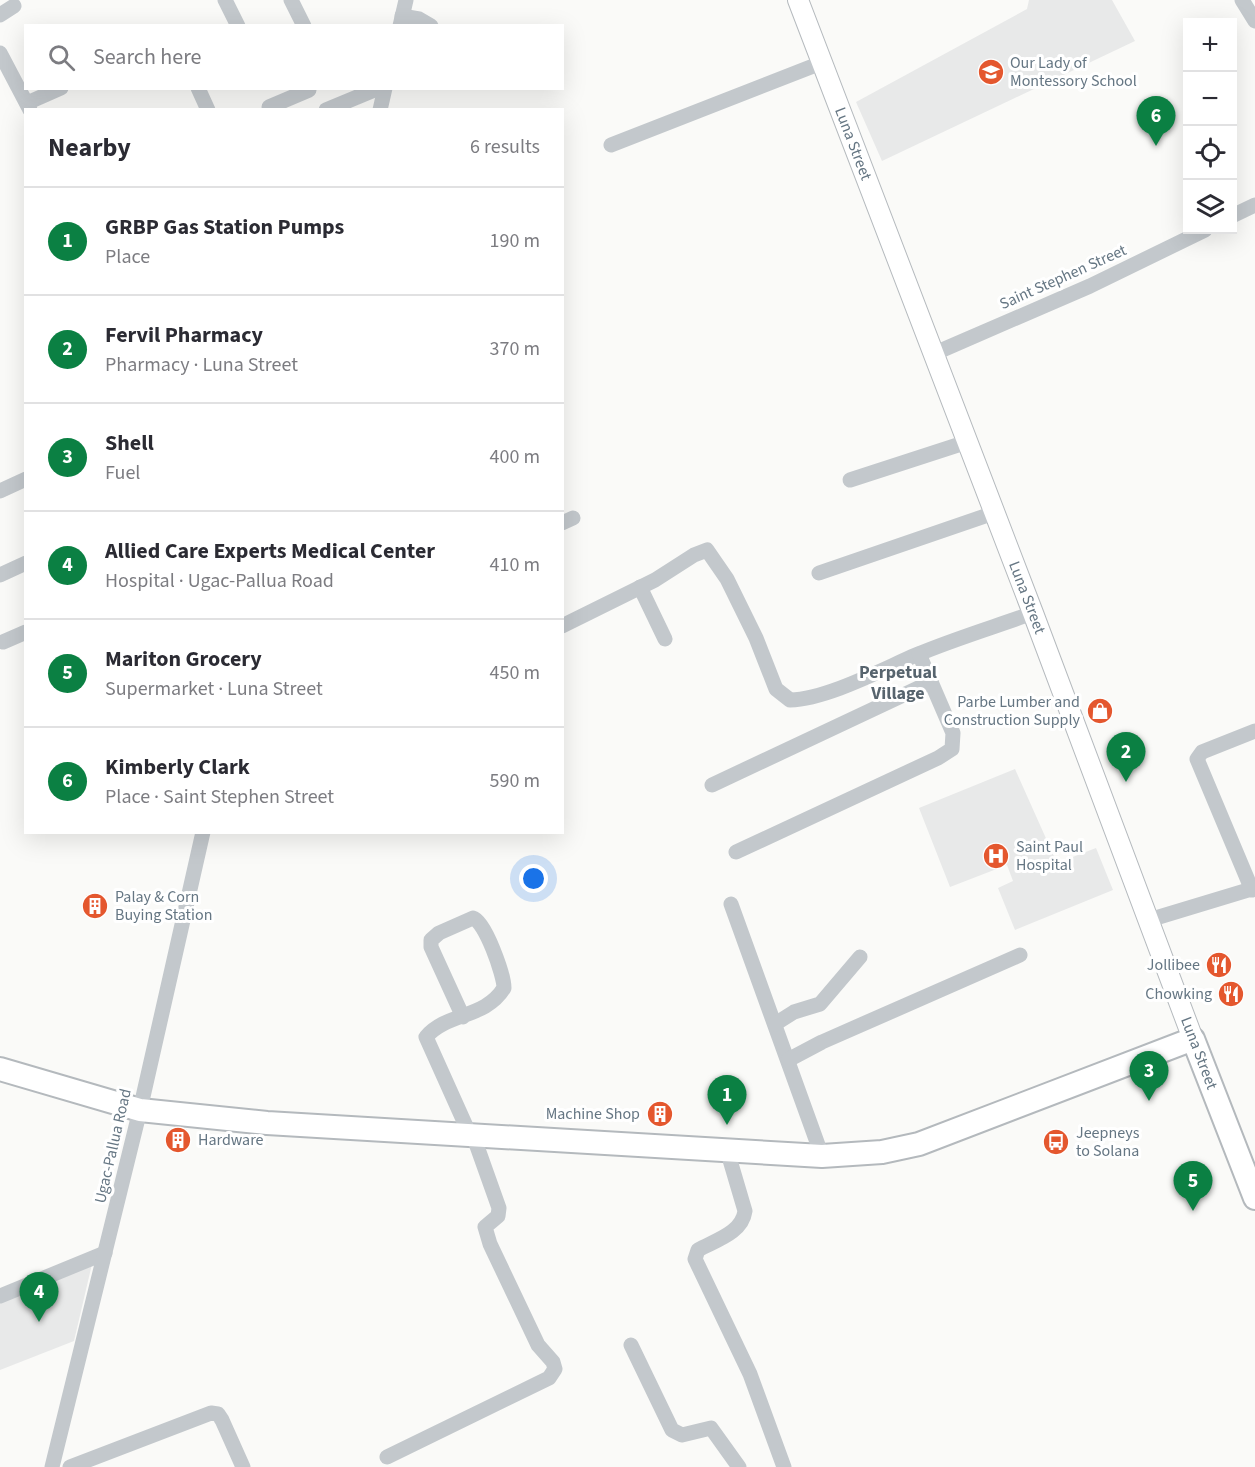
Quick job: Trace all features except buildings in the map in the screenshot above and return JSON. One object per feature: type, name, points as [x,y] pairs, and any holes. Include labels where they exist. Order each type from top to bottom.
[{"type":"highway","points":[[0,1069],[140,1110],[267,1123],[822,1156],[882,1152],[919,1144],[1193,1039]]},
{"type":"highway","name":"Luna Street","points":[[1193,1039],[1255,1198]]},
{"type":"main road","name":"Luna Street","points":[[798,0],[1033,613],[1193,1039]]},
{"type":"street","points":[[225,0],[237,24]]},
{"type":"street","points":[[291,0],[303,24]]},
{"type":"street","points":[[406,0],[401,21],[419,19],[428,24]]},
{"type":"street","points":[[1242,0],[1255,21]]},
{"type":"street","points":[[0,15],[14,6]]},
{"type":"street","points":[[0,53],[29,106],[57,90]]},
{"type":"street","points":[[611,145],[821,63]]},
{"type":"street","points":[[199,90],[207,108]]},
{"type":"street","points":[[269,107],[306,90]]},
{"type":"street","points":[[308,90],[317,108]]},
{"type":"street","points":[[331,108],[374,90]]},
{"type":"street","points":[[380,108],[385,90]]},
{"type":"street","points":[[1237,214],[1255,205]]},
{"type":"street","name":"Saint Stephen Street","points":[[933,354],[1090,286],[1197,234]]},
{"type":"street","points":[[850,480],[967,442]]},
{"type":"street","points":[[0,491],[24,479]]},
{"type":"street","points":[[819,573],[994,513]]},
{"type":"street","points":[[564,625],[707,550],[733,590],[756,638],[776,689],[790,700],[801,700],[1033,613]]},
{"type":"street","points":[[0,575],[24,564]]},
{"type":"street","points":[[640,587],[665,639]]},
{"type":"street","points":[[3,642],[24,633]]},
{"type":"street","points":[[736,852],[938,758],[952,749],[952,733],[919,654]]},
{"type":"street","points":[[712,785],[931,682]]},
{"type":"street","points":[[1149,921],[1253,889],[1197,759],[1202,752],[1255,731]]},
{"type":"street","name":"Ugac-Pallua Road","points":[[52,1467],[140,1110],[202,834]]},
{"type":"street","points":[[731,904],[822,1156]]},
{"type":"street","points":[[387,1457],[549,1378],[555,1369],[553,1362],[538,1345],[490,1244],[485,1227],[498,1216],[499,1208],[472,1135],[426,1037],[437,1029],[463,1017],[496,1000],[504,988],[500,970],[481,923],[473,918],[439,933],[431,940],[431,947],[463,1017]]},
{"type":"street","points":[[788,1060],[822,1042],[1020,955]]},
{"type":"street","points":[[775,1024],[794,1012],[820,1004],[860,957]]},
{"type":"street","points":[[727,1150],[745,1211],[744,1219],[734,1231],[698,1250],[695,1259],[750,1374],[784,1467]]},
{"type":"street","points":[[0,1296],[105,1253]]},
{"type":"street","points":[[631,1345],[672,1430],[682,1435],[711,1428],[739,1467]]},
{"type":"street","points":[[70,1467],[211,1413],[218,1414],[222,1420],[243,1467]]},
{"type":"shaded area","name":"Our Lady of Montessory School","points":[[1029,0],[1112,0],[1135,41],[882,161],[856,102],[1027,9]]},
{"type":"shaded area","name":"Saint Paul Hospital","points":[[1015,769],[1057,863],[1096,848],[1113,890],[1015,930],[998,888],[1013,881],[1007,865],[950,887],[919,808]]},
{"type":"shaded area","points":[[92,1264],[74,1341],[0,1370],[0,1303]]},
{"type":"place","name":"Our Lady of Montessory School","points":[[991,72]]},
{"type":"place","name":"Kimberly Clark","points":[[1156,146]]},
{"type":"place","name":"Parbe Lumber and Construction Supply","points":[[1100,711]]},
{"type":"place","name":"Fervil Pharmacy","points":[[1126,782]]},
{"type":"place","name":"Saint Paul Hospital","points":[[996,856]]},
{"type":"place","name":"Palay & Corn Buying Station","points":[[95,906]]},
{"type":"place","name":"Jollibee","points":[[1219,965]]},
{"type":"place","name":"Chowking","points":[[1231,994]]},
{"type":"place","name":"Shell","points":[[1149,1101]]},
{"type":"place","name":"Machine Shop","points":[[660,1114]]},
{"type":"place","name":"GRBP Gas Station Pumps","points":[[727,1125]]},
{"type":"place","name":"Hardware","points":[[178,1140]]},
{"type":"place","name":"Jeepneys to Solana","points":[[1056,1142]]},
{"type":"place","name":"Mariton Grocery","points":[[1193,1211]]},
{"type":"place","name":"Allied Care Experts Medical Center","points":[[39,1322]]},
{"type":"district","name":"Perpetual Village","points":[[898,682]]}]
